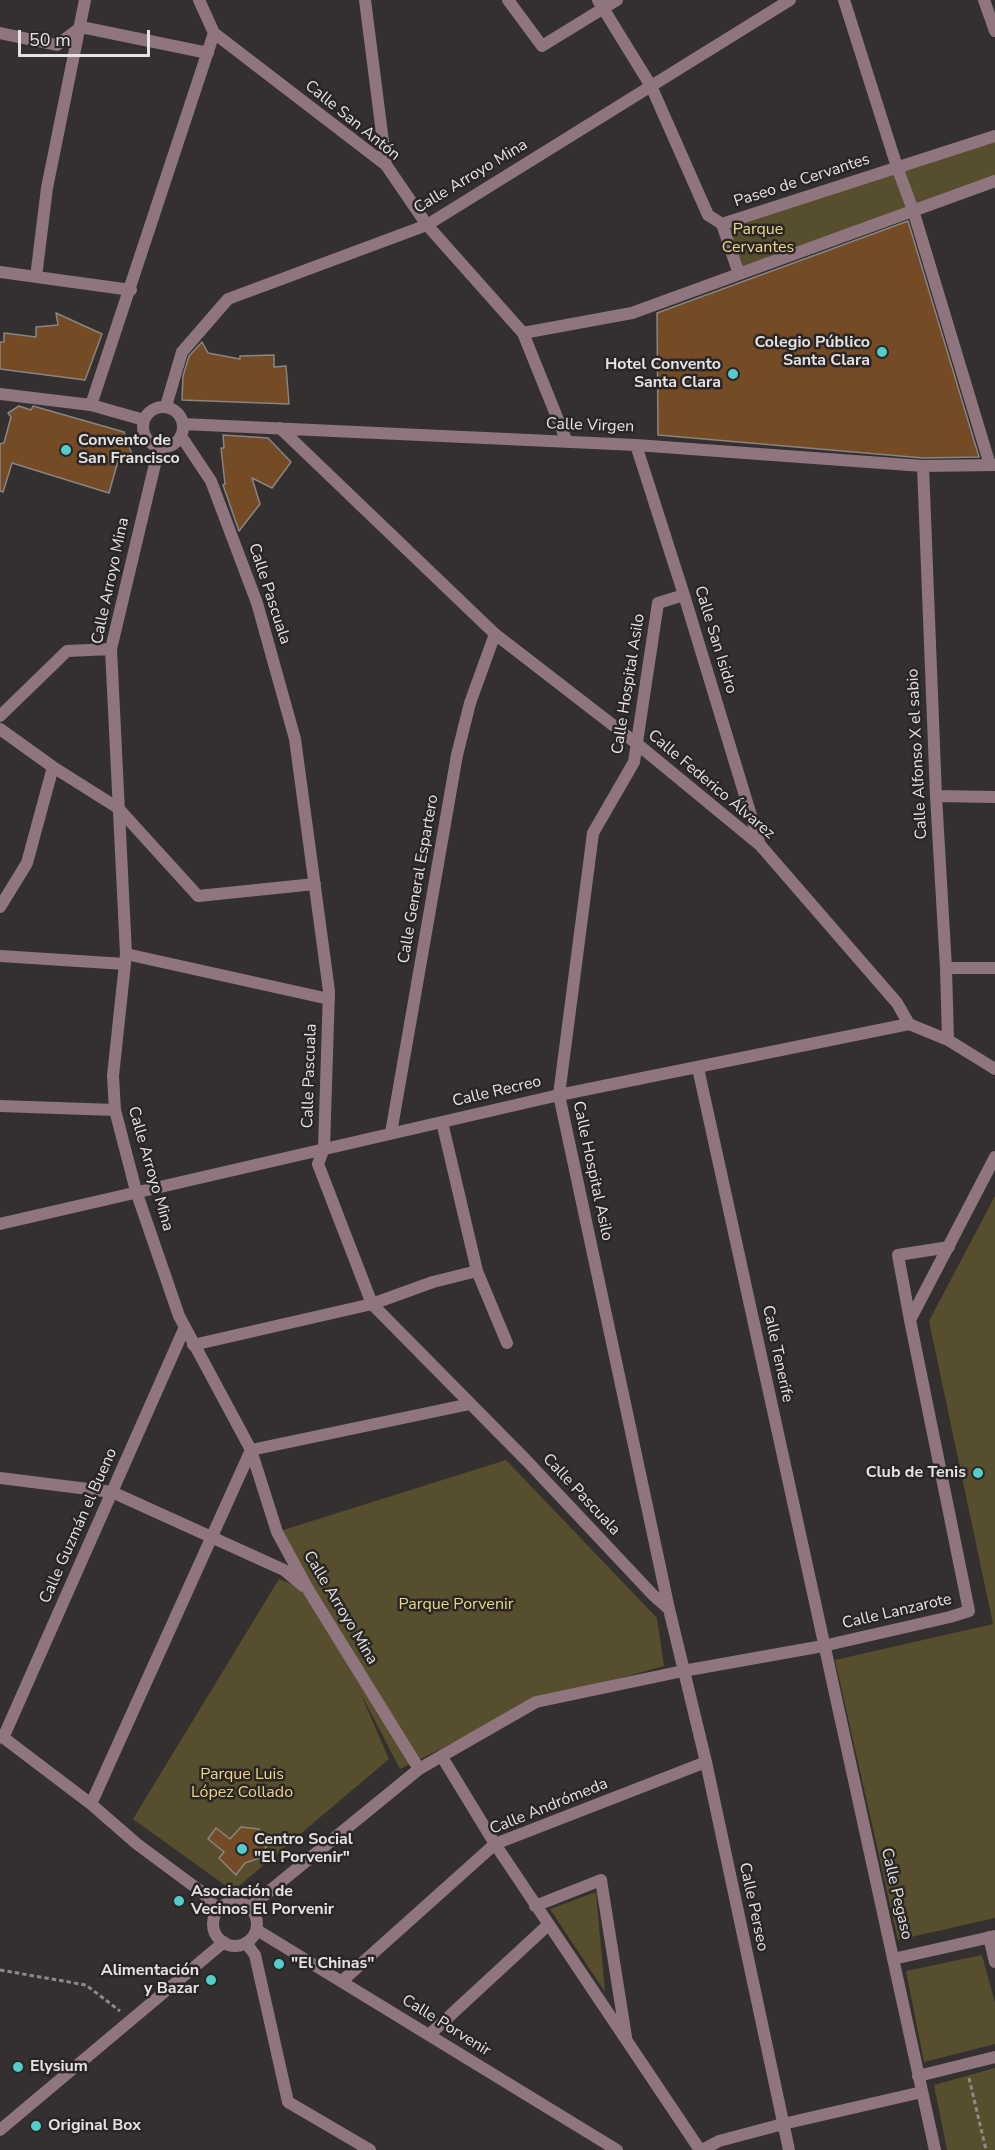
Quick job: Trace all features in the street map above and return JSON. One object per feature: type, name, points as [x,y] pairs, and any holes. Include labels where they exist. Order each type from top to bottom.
[{"type":"street","points":[[36,277],[47,188],[85,0]]},
{"type":"street","name":"Calle San Antón","points":[[199,0],[214,33],[386,165],[427,225],[523,333],[567,442]]},
{"type":"street","points":[[365,0],[386,165]]},
{"type":"street","points":[[508,0],[542,46],[601,4],[616,0]]},
{"type":"street","name":"Calle Arroyo Mina","points":[[166,406],[182,352],[228,299],[427,225],[651,86],[770,5],[790,0]]},
{"type":"street","points":[[844,0],[913,210],[992,465]]},
{"type":"street","points":[[984,0],[995,31]]},
{"type":"street","points":[[601,4],[651,86],[708,215],[722,224]]},
{"type":"street","points":[[0,33],[57,45],[81,27],[208,53]]},
{"type":"street","points":[[91,405],[131,290],[214,33]]},
{"type":"street","name":"Paseo de Cervantes","points":[[738,274],[722,224],[995,136]]},
{"type":"street","points":[[523,333],[632,313],[995,182]]},
{"type":"street","points":[[0,272],[131,290]]},
{"type":"street","points":[[0,394],[91,405],[144,420]]},
{"type":"street","points":[[166,406],[177,412],[182,430],[171,445],[159,447],[152,444],[143,434],[144,420],[152,409],[166,406]]},
{"type":"street","name":"Calle Virgen","points":[[182,430],[280,428],[636,445],[923,466],[992,465]]},
{"type":"street","name":"Calle Federico Álvarez","points":[[280,428],[495,634],[636,743],[760,845],[897,1003],[909,1024]]},
{"type":"street","name":"Calle Pascuala","points":[[182,430],[211,481],[257,603],[295,739],[329,999],[324,1148],[318,1164],[372,1304],[669,1609]]},
{"type":"street","name":"Calle San Isidro","points":[[636,445],[760,845]]},
{"type":"street","name":"Calle Arroyo Mina","points":[[159,447],[111,649],[126,959],[113,1076],[115,1110],[136,1191],[179,1316],[252,1450],[277,1532],[309,1591],[419,1769]]},
{"type":"street","name":"Calle Alfonso X el sabio","points":[[923,466],[948,1040]]},
{"type":"street","name":"Calle Hospital Asilo","points":[[683,1671],[559,1095],[593,833],[634,762],[658,603],[684,595]]},
{"type":"street","name":"Calle General Espartero","points":[[391,1133],[457,755],[470,703],[495,634]]},
{"type":"street","points":[[0,716],[67,651],[111,649]]},
{"type":"street","points":[[0,729],[53,767],[118,808],[198,896],[315,884]]},
{"type":"street","points":[[0,907],[27,863],[53,767]]},
{"type":"street","points":[[936,796],[995,797]]},
{"type":"street","points":[[0,956],[126,959],[329,999]]},
{"type":"street","points":[[946,968],[995,968]]},
{"type":"street","points":[[909,1024],[948,1040],[995,1069]]},
{"type":"street","name":"Calle Recreo","points":[[0,1224],[559,1095],[909,1024]]},
{"type":"street","name":"Calle Tenerife","points":[[698,1068],[823,1646]]},
{"type":"street","points":[[0,1106],[115,1110]]},
{"type":"street","points":[[442,1122],[477,1271],[507,1343]]},
{"type":"street","points":[[910,1320],[995,1157]]},
{"type":"street","name":"Calle Lanzarote","points":[[250,1907],[419,1769],[536,1702],[683,1671],[823,1646],[969,1611],[898,1256],[950,1247]]},
{"type":"street","points":[[194,1345],[372,1304],[433,1282],[477,1271]]},
{"type":"street","name":"Calle Guzmán el Bueno","points":[[2,1736],[185,1327]]},
{"type":"street","points":[[91,1804],[252,1450],[470,1404]]},
{"type":"street","points":[[0,1479],[112,1492],[284,1570],[309,1591]]},
{"type":"street","name":"Calle Pegaso","points":[[823,1646],[935,2150]]},
{"type":"street","name":"Calle Perseo","points":[[683,1671],[705,1762],[789,2150]]},
{"type":"street","points":[[2,1736],[202,1893],[218,1910]]},
{"type":"street","points":[[442,1757],[535,1906],[701,2150],[719,2141],[783,2124],[922,2092]]},
{"type":"street","name":"Calle Andrómeda","points":[[342,1981],[495,1844],[705,1762]]},
{"type":"street","points":[[535,1906],[601,1880],[626,2042]]},
{"type":"street","points":[[229,1902],[237,1902],[250,1907],[255,1913],[257,1923],[252,1938],[237,1946],[224,1942],[218,1937],[214,1920],[218,1910],[229,1902]]},
{"type":"street","points":[[429,2035],[549,1925]]},
{"type":"street","name":"Calle Porvenir","points":[[256,1930],[617,2150]]},
{"type":"street","points":[[893,1959],[992,1936],[995,1962]]},
{"type":"street","points":[[0,2130],[224,1942]]},
{"type":"street","points":[[246,1943],[255,1955],[288,2102],[370,2150]]},
{"type":"street","points":[[918,2076],[995,2057]]},
{"type":"path","points":[[0,1970],[86,1984],[121,2012]]},
{"type":"path","points":[[966,2064],[986,2150]]},
{"type":"green space","name":"Parque Cervantes","points":[[995,136],[995,181],[739,274],[722,224]]},
{"type":"green space","name":"Club de Tenis","points":[[995,1196],[995,1918],[898,1940],[835,1660],[993,1624],[929,1321]]},
{"type":"green space","name":"Parque Porvenir","points":[[506,1460],[657,1618],[664,1666],[536,1702],[400,1769],[360,1692],[389,1759],[233,1891],[133,1819],[279,1579],[308,1591],[277,1532]]},
{"type":"green space","points":[[596,1892],[605,1992],[550,1909]]},
{"type":"green space","points":[[982,1955],[995,2003],[995,2044],[924,2062],[906,1971]]},
{"type":"green space","points":[[995,2068],[995,2150],[947,2150],[934,2085]]},
{"type":"building","points":[[908,221],[979,457],[923,458],[658,435],[657,313]]},
{"type":"building","points":[[56,313],[102,334],[85,380],[0,369],[0,342],[4,342],[4,333],[36,337],[36,327],[58,325]]},
{"type":"building","points":[[202,342],[208,353],[240,359],[240,356],[274,355],[274,367],[286,366],[289,404],[182,400],[183,376],[189,356]]},
{"type":"building","name":"Convento de San Francisco","points":[[19,406],[31,410],[33,406],[124,432],[132,455],[115,458],[118,461],[109,493],[12,463],[3,492],[0,491],[0,444],[4,443],[11,417],[8,413]]},
{"type":"building","points":[[223,435],[268,438],[291,462],[272,488],[252,478],[260,504],[239,531],[223,485],[225,484],[221,448],[224,448]]},
{"type":"building","name":"Centro Social \"El Porvenir\"","points":[[241,1827],[259,1829],[267,1845],[260,1858],[245,1863],[236,1875],[219,1858],[224,1852],[208,1839],[216,1828],[230,1839]]},
{"type":"place","name":"Colegio Público Santa Clara","points":[[882,352]]},
{"type":"place","name":"Hotel Convento Santa Clara","points":[[733,374]]},
{"type":"place","name":"Convento de San Francisco","points":[[66,450]]},
{"type":"place","name":"Club de Tenis","points":[[978,1473]]},
{"type":"place","name":"Centro Social \"El Porvenir\"","points":[[242,1849]]},
{"type":"place","name":"Asociación de Vecinos El Porvenir","points":[[179,1901]]},
{"type":"place","name":"\"El Chinas\"","points":[[279,1964]]},
{"type":"place","name":"Alimentación y Bazar","points":[[211,1980]]},
{"type":"place","name":"Elysium","points":[[18,2067]]},
{"type":"place","name":"Original Box","points":[[36,2126]]},
{"type":"park label","name":"Parque Luis López Collado","points":[[242,1784]]}]
